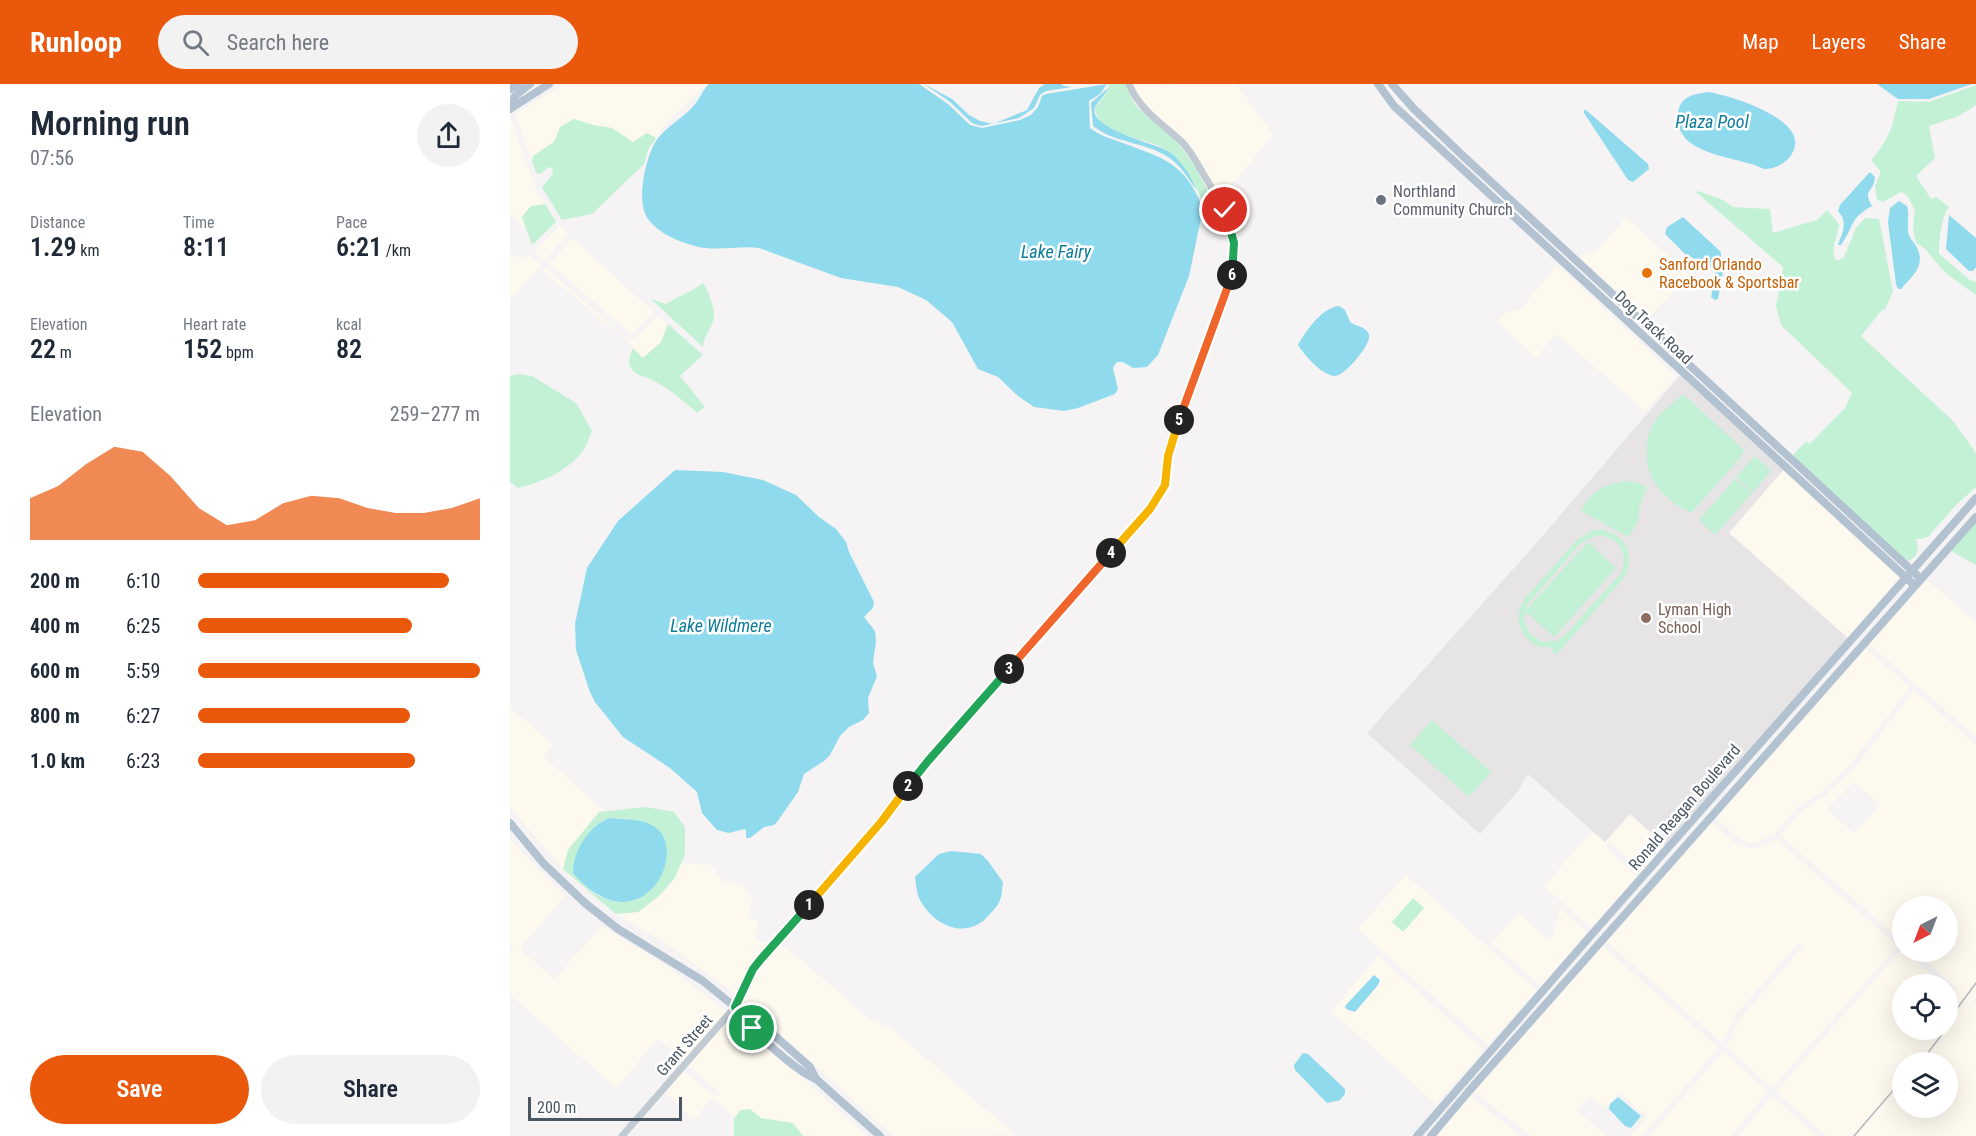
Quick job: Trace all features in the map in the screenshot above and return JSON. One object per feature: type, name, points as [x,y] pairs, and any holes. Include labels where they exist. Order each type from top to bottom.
[{"type":"main road","points":[[510,89],[518,84]]},
{"type":"main road","points":[[510,109],[514,96],[530,84]]},
{"type":"main road","points":[[510,109],[549,84]]},
{"type":"main road","name":"Dog Track Road","points":[[1378,84],[1394,106],[1918,583]]},
{"type":"main road","name":"Dog Track Road","points":[[1392,84],[1414,110],[1908,574]]},
{"type":"main road","name":"Ronald Reagan Boulevard","points":[[1417,1136],[1976,498]]},
{"type":"main road","name":"Ronald Reagan Boulevard","points":[[1431,1136],[1976,517]]},
{"type":"main road","points":[[1820,675],[1828,683]]},
{"type":"main road","points":[[510,823],[544,864],[586,904],[626,933],[696,976],[735,1007],[744,1021],[804,1074],[816,1079],[880,1136]]},
{"type":"street","name":"Grant Street","points":[[622,1136],[735,1007],[753,969],[761,959],[882,821],[928,761],[1142,519],[1165,485],[1168,456],[1173,437],[1231,283],[1234,243],[1225,210],[1190,151],[1145,110],[1133,94],[1129,84]]},
{"type":"shaded area","points":[[564,84],[706,84],[668,121],[656,138],[647,133],[633,142],[612,128],[574,119],[554,142],[533,156],[532,162],[515,114]]},
{"type":"shaded area","points":[[1132,84],[1165,86],[1236,84],[1273,135],[1228,189],[1214,187],[1192,149],[1147,108]]},
{"type":"shaded area","points":[[510,117],[538,194],[545,204],[531,206],[522,217],[525,229],[515,217],[510,216]]},
{"type":"shaded area","points":[[1626,217],[1689,274],[1644,323],[1578,261],[1598,249]]},
{"type":"shaded area","points":[[560,226],[568,234],[545,260],[533,252]]},
{"type":"shaded area","points":[[572,238],[654,312],[633,333],[630,333],[550,264]]},
{"type":"shaded area","points":[[510,252],[518,258],[528,255],[541,265],[510,300]]},
{"type":"shaded area","points":[[1557,265],[1676,376],[1645,411],[1557,334],[1536,357],[1497,322],[1506,312],[1520,310]]},
{"type":"shaded area","points":[[546,268],[628,340],[635,338],[658,316],[668,324],[661,342],[642,358],[626,340],[543,271]]},
{"type":"shaded area","name":"Lyman High School","points":[[1682,373],[1785,468],[1729,533],[1850,640],[1668,848],[1630,814],[1605,842],[1528,774],[1517,792],[1480,834],[1367,733],[1540,539]]},
{"type":"shaded area","points":[[1785,468],[1905,578],[1850,640],[1729,533]]},
{"type":"shaded area","points":[[1926,579],[1976,622],[1976,737],[1869,644]]},
{"type":"shaded area","points":[[1865,648],[1910,687],[1850,765],[1821,792],[1798,807],[1775,834],[1750,843],[1739,838],[1714,817]]},
{"type":"shaded area","points":[[1914,690],[1976,745],[1976,998],[1973,1002],[1976,1004],[1976,1136],[1826,1136],[1776,1091],[1892,960],[1917,962],[1931,974],[1892,974],[1892,1040],[1958,1040],[1958,974],[1940,974],[1926,962],[1958,962],[1958,896],[1892,896],[1892,932],[1780,835],[1802,811],[1824,796],[1854,769]],"holes":[[[1854,782],[1881,805],[1854,833],[1827,809]]]},
{"type":"shaded area","points":[[510,707],[553,745],[543,756],[604,811],[599,812],[568,850],[563,869],[510,807]]},
{"type":"shaded area","points":[[1630,814],[1664,845],[1641,871],[1610,842],[1606,846],[1637,876],[1591,928],[1544,886],[1592,831],[1605,842]]},
{"type":"shaded area","points":[[1711,822],[1735,843],[1748,848],[1758,848],[1776,839],[1892,941],[1892,953],[1772,1088],[1726,1047],[1740,1019],[1803,946],[1799,943],[1735,1015],[1722,1043],[1606,941]]},
{"type":"shaded area","points":[[510,839],[565,896],[520,949],[554,979],[602,926],[668,967],[728,1012],[684,1062],[658,1039],[616,1088],[510,995],[510,952],[514,947],[510,943]]},
{"type":"shaded area","points":[[682,862],[710,864],[723,881],[743,886],[752,899],[748,917],[758,921],[755,941],[772,943],[738,996],[670,946],[616,914],[638,912],[674,879]]},
{"type":"shaded area","points":[[1406,875],[1537,990],[1488,1045],[1357,929]]},
{"type":"shaded area","points":[[1547,897],[1587,932],[1541,986],[1492,943],[1519,913],[1547,940],[1554,936],[1554,927],[1560,911]]},
{"type":"shaded area","points":[[778,944],[803,961],[870,1020],[892,1029],[1015,1135],[893,1136],[742,999],[756,970]]},
{"type":"shaded area","points":[[1602,946],[1719,1048],[1642,1136],[1629,1136],[1647,1117],[1619,1093],[1606,1108],[1589,1096],[1577,1110],[1606,1136],[1531,1136],[1473,1091]]},
{"type":"shaded area","points":[[1378,956],[1484,1050],[1436,1104],[1331,1011]]},
{"type":"shaded area","points":[[732,1015],[867,1136],[803,1136],[793,1123],[761,1118],[740,1110],[735,1118],[713,1098],[693,1120],[664,1092],[684,1071],[716,1097],[720,1093],[688,1066]]},
{"type":"shaded area","points":[[1723,1051],[1768,1092],[1731,1136],[1649,1136]]},
{"type":"shaded area","points":[[1469,1095],[1521,1136],[1436,1136]]},
{"type":"shaded area","points":[[1772,1096],[1817,1136],[1738,1136]]},
{"type":"green space","points":[[1109,84],[1126,84],[1135,105],[1177,142],[1197,169],[1214,205],[1220,227],[1203,222],[1205,208],[1200,195],[1172,154],[1158,146],[1124,135],[1104,125],[1095,108],[1106,94]]},
{"type":"green space","points":[[1976,85],[1976,105],[1959,116],[1929,126],[1935,158],[1916,176],[1931,199],[1936,197],[1949,207],[1942,223],[1939,254],[1970,280],[1976,282],[1976,295],[1944,271],[1928,252],[1916,243],[1913,227],[1915,211],[1907,195],[1901,192],[1883,202],[1877,200],[1875,186],[1881,172],[1871,160],[1888,135],[1899,101],[1929,102]]},
{"type":"green space","points":[[574,119],[612,128],[633,142],[647,133],[656,138],[648,150],[644,164],[592,214],[562,220],[542,187],[553,174],[552,168],[548,167],[542,173],[537,174],[532,162],[533,156],[554,142],[560,127]]},
{"type":"green space","points":[[1696,192],[1723,200],[1733,207],[1770,209],[1773,233],[1817,220],[1827,210],[1839,224],[1834,248],[1837,261],[1844,257],[1856,228],[1865,218],[1879,219],[1893,292],[1885,309],[1861,336],[1953,421],[1976,453],[1976,487],[1955,506],[1929,536],[1916,539],[1917,551],[1909,561],[1792,456],[1806,441],[1810,444],[1845,408],[1852,393],[1781,325],[1776,306],[1783,267]]},
{"type":"green space","points":[[545,204],[556,222],[532,245],[522,217],[531,206]]},
{"type":"green space","points":[[703,283],[714,315],[703,347],[651,299],[666,304]]},
{"type":"green space","points":[[668,324],[703,355],[680,376],[705,407],[697,413],[666,388],[651,379],[638,375],[629,364],[633,348],[643,358],[661,342]]},
{"type":"green space","points":[[518,374],[532,376],[576,403],[592,431],[584,450],[569,465],[545,479],[518,488],[510,482],[510,376]]},
{"type":"green space","points":[[1683,394],[1744,450],[1740,458],[1691,513],[1664,495],[1652,479],[1647,459],[1648,438],[1653,424]]},
{"type":"green space","points":[[1755,456],[1771,471],[1753,492],[1736,477]]},
{"type":"green space","points":[[1735,479],[1752,493],[1715,535],[1699,520]]},
{"type":"green space","points":[[1628,481],[1642,484],[1647,488],[1640,505],[1638,521],[1630,535],[1627,536],[1581,511],[1589,498],[1600,489]]},
{"type":"green space","points":[[1976,522],[1976,565],[1951,551]]},
{"type":"green space","points":[[1593,530],[1612,533],[1625,545],[1629,562],[1622,580],[1556,655],[1552,651],[1554,648],[1536,646],[1525,637],[1519,624],[1519,610],[1525,598],[1577,540]],"holes":[[[1595,536],[1610,538],[1620,546],[1623,552],[1621,573],[1566,634],[1557,641],[1542,642],[1529,633],[1524,619],[1527,605],[1581,543]]]},
{"type":"green space","points":[[1588,542],[1616,568],[1554,637],[1525,611]]},
{"type":"green space","points":[[1432,720],[1491,772],[1469,797],[1410,745]]},
{"type":"green space","points":[[646,807],[674,812],[685,827],[685,855],[674,879],[658,897],[638,912],[616,914],[563,869],[568,850],[599,812]],"holes":[[[610,818],[629,819],[640,899],[617,902],[603,898],[583,884],[578,849],[602,821]]]},
{"type":"green space","points":[[1413,898],[1424,908],[1403,932],[1392,922]]},
{"type":"green space","points":[[750,1109],[761,1118],[793,1123],[803,1136],[734,1136],[734,1119],[740,1110]]},
{"type":"water","name":"Lake Fairy","points":[[709,84],[919,84],[948,104],[970,125],[982,128],[1020,120],[1031,115],[1038,107],[1042,96],[1046,94],[1107,84],[1100,94],[1089,101],[1090,128],[1170,163],[1188,181],[1203,209],[1189,276],[1158,355],[1147,367],[1133,368],[1123,362],[1117,362],[1113,368],[1118,389],[1115,394],[1064,411],[1034,407],[998,377],[978,369],[952,322],[926,300],[898,287],[841,278],[759,248],[703,248],[663,233],[652,224],[644,211],[642,190],[646,165],[659,137],[692,108]]},
{"type":"water","points":[[924,84],[952,99],[969,115],[992,124],[982,126],[972,123],[950,102]]},
{"type":"water","points":[[1045,84],[1072,87],[1046,91],[1040,95],[1034,108],[1019,118],[995,123],[1027,110],[1039,88]]},
{"type":"water","points":[[1877,84],[1972,84],[1929,99],[1898,99]]},
{"type":"water","points":[[1108,88],[1095,107],[1095,115],[1101,122],[1123,134],[1171,153],[1184,167],[1196,190],[1168,157],[1150,148],[1110,136],[1093,126],[1091,103]]},
{"type":"water","name":"Plaza Pool","points":[[1709,92],[1752,105],[1783,122],[1792,133],[1795,145],[1789,158],[1778,166],[1764,169],[1709,152],[1686,138],[1679,127],[1679,107],[1689,97]]},
{"type":"water","points":[[1584,110],[1648,164],[1649,169],[1633,182],[1628,180]]},
{"type":"water","points":[[1870,172],[1875,177],[1868,193],[1872,206],[1859,215],[1841,245],[1838,245],[1844,224],[1838,211],[1840,205]]},
{"type":"water","points":[[1899,201],[1907,206],[1908,232],[1917,248],[1920,260],[1913,275],[1901,289],[1898,289],[1896,284],[1888,222],[1890,208]]},
{"type":"water","points":[[1949,215],[1976,238],[1976,267],[1973,271],[1969,271],[1946,249]]},
{"type":"water","points":[[1683,217],[1721,252],[1724,267],[1718,299],[1711,297],[1716,275],[1713,268],[1685,254],[1665,234],[1667,227]]},
{"type":"water","points":[[1339,306],[1345,310],[1350,322],[1366,330],[1369,339],[1350,366],[1344,372],[1334,376],[1319,368],[1298,345],[1320,316]]},
{"type":"water","name":"Lake Wildmere","points":[[675,470],[723,472],[763,480],[796,495],[819,517],[836,529],[846,542],[874,602],[873,608],[864,617],[875,631],[876,641],[873,663],[877,676],[868,698],[869,713],[840,736],[830,755],[824,761],[804,774],[798,792],[777,822],[764,827],[750,838],[746,838],[744,829],[729,833],[717,830],[702,813],[697,792],[670,768],[623,737],[595,702],[576,650],[575,624],[587,568],[618,521]]},
{"type":"water","points":[[610,818],[650,824],[665,839],[667,856],[663,873],[653,888],[638,899],[619,902],[597,894],[573,873],[576,856],[584,840],[595,826]]},
{"type":"water","points":[[951,851],[981,854],[1003,882],[1001,898],[991,913],[980,923],[961,929],[942,923],[926,909],[918,895],[915,877],[939,854]]},
{"type":"water","points":[[1374,975],[1380,980],[1378,985],[1355,1012],[1346,1009],[1345,1006]]},
{"type":"water","points":[[1303,1053],[1308,1054],[1345,1089],[1345,1094],[1340,1100],[1327,1103],[1295,1070],[1294,1065]]},
{"type":"water","points":[[1618,1097],[1641,1116],[1631,1128],[1625,1126],[1609,1109],[1610,1104]]},
{"type":"railway","points":[[1958,1007],[1976,983]]},
{"type":"railway","points":[[1929,1052],[1938,1040]]},
{"type":"railway","points":[[1854,1136],[1892,1092]]},
{"type":"place","name":"Northland Community Church","points":[[1381,200]]},
{"type":"place","name":"Sanford Orlando Racebook & Sportsbar","points":[[1647,273]]},
{"type":"place","name":"Lyman High School","points":[[1646,618]]},
{"type":"route","points":[[752,1028],[744,1021],[735,1007],[753,969],[882,821],[928,761],[1142,519],[1165,485],[1168,456],[1173,437],[1231,283],[1234,243],[1225,210]]}]
